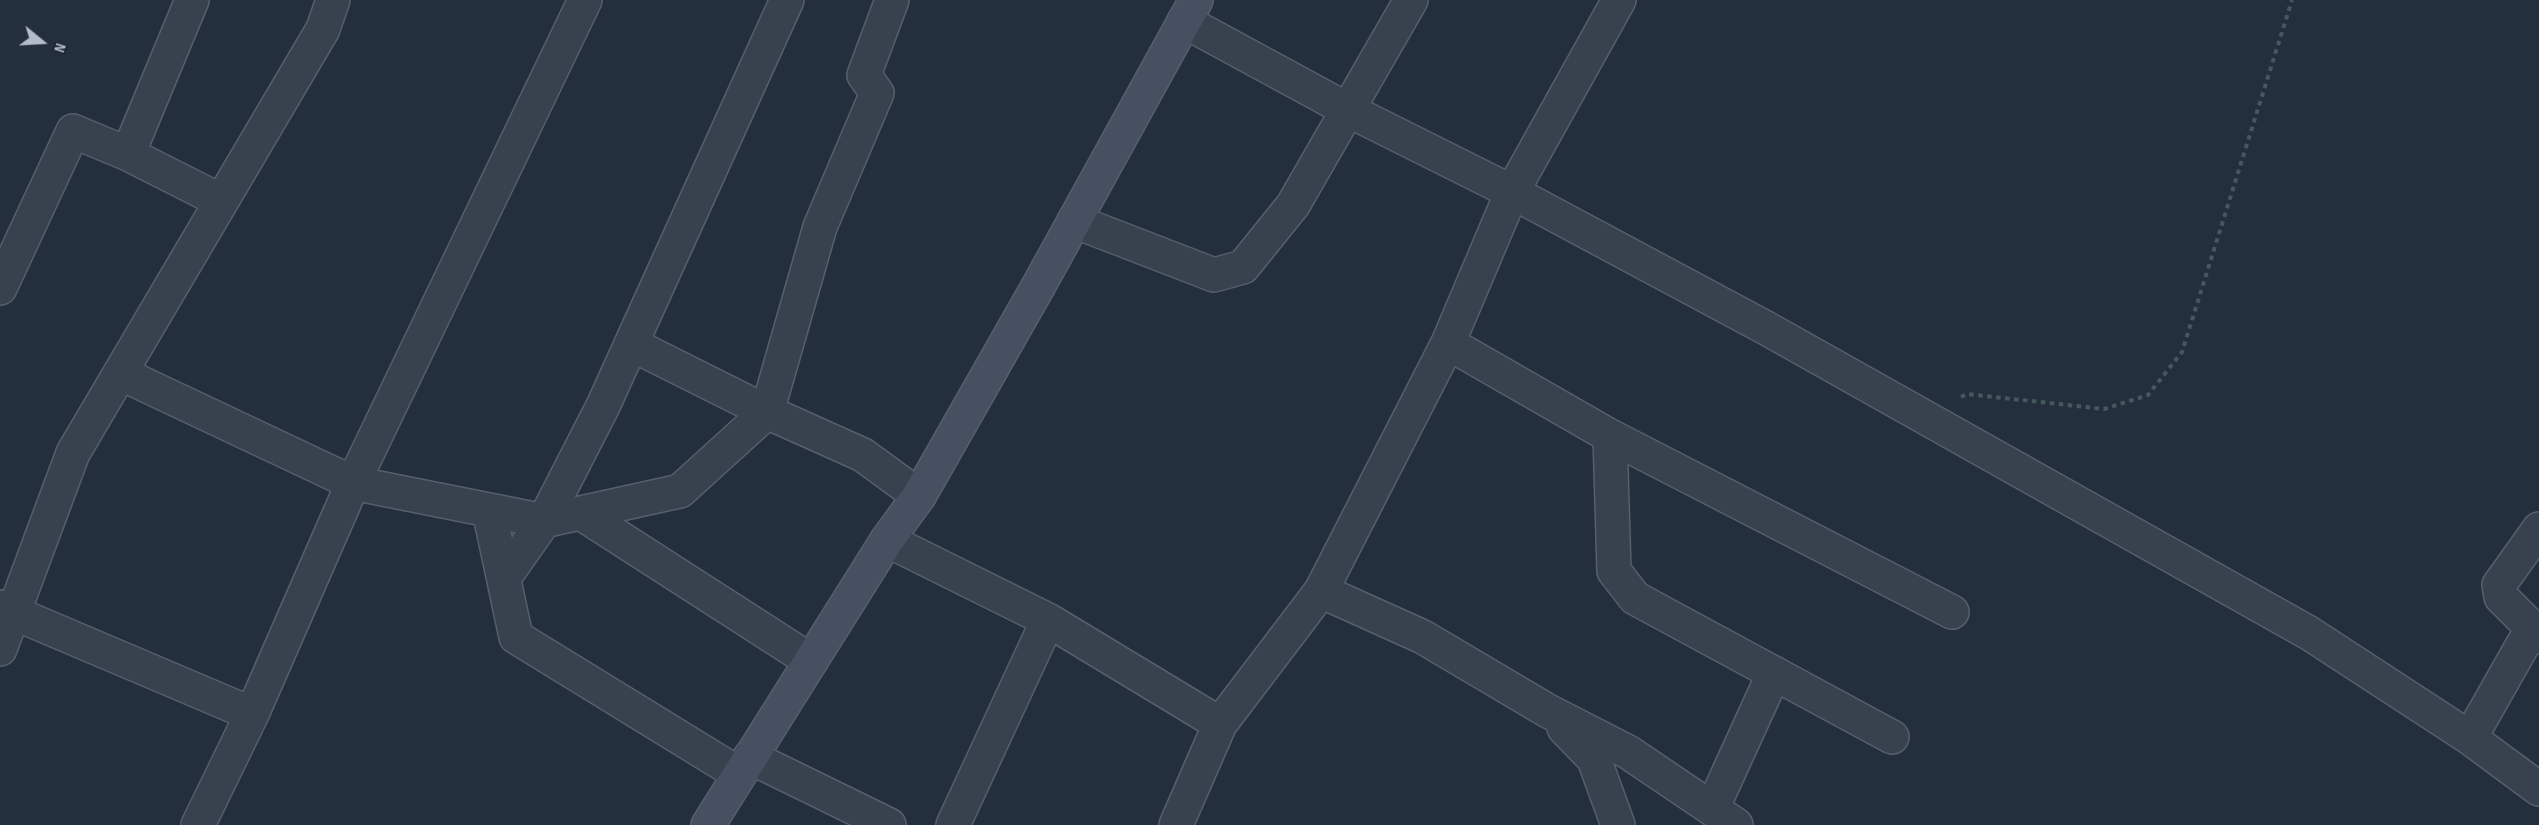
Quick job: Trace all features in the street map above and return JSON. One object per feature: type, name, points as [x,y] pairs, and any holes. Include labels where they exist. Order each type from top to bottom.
[{"type":"main road","points":[[708,825],[887,540],[919,496],[1190,10]]},
{"type":"street","points":[[128,154],[192,0]]},
{"type":"street","points":[[0,649],[7,610],[73,453],[323,29],[333,0]]},
{"type":"street","points":[[198,825],[252,714],[353,483],[585,0]]},
{"type":"street","points":[[504,578],[544,521],[603,406],[787,0]]},
{"type":"street","points":[[120,373],[353,483],[544,521],[680,491],[767,412],[820,227],[877,93],[864,75],[892,0]]},
{"type":"street","points":[[1074,221],[1214,275],[1243,267],[1293,206],[1411,0]]},
{"type":"street","points":[[1176,825],[1220,724],[1321,591],[1448,343],[1512,192],[1619,0]]},
{"type":"street","points":[[1190,10],[1348,110],[1512,192],[1921,414],[2309,633],[2470,738],[2539,789]]},
{"type":"street","points":[[0,288],[73,131],[128,154],[221,201]]},
{"type":"street","points":[[1448,343],[1610,436],[1952,612]]},
{"type":"street","points":[[631,344],[767,412],[863,455],[919,496]]},
{"type":"street","points":[[1610,436],[1614,571],[1635,598],[1892,737]]},
{"type":"street","points":[[489,510],[516,637],[744,765],[889,825]]},
{"type":"street","points":[[581,513],[811,661]]},
{"type":"street","points":[[2470,738],[2525,640],[2539,635],[2501,597],[2499,585],[2539,530]]},
{"type":"street","points":[[887,540],[1048,620],[1220,724]]},
{"type":"street","points":[[1321,591],[1423,637],[1548,711],[1628,752],[1724,817],[1774,673]]},
{"type":"street","points":[[7,610],[252,714]]},
{"type":"street","points":[[954,825],[1048,620]]},
{"type":"street","points":[[1548,711],[1594,759],[1618,825]]},
{"type":"path","points":[[1921,414],[1967,394],[2104,409],[2148,395],[2182,352],[2292,0]]}]
